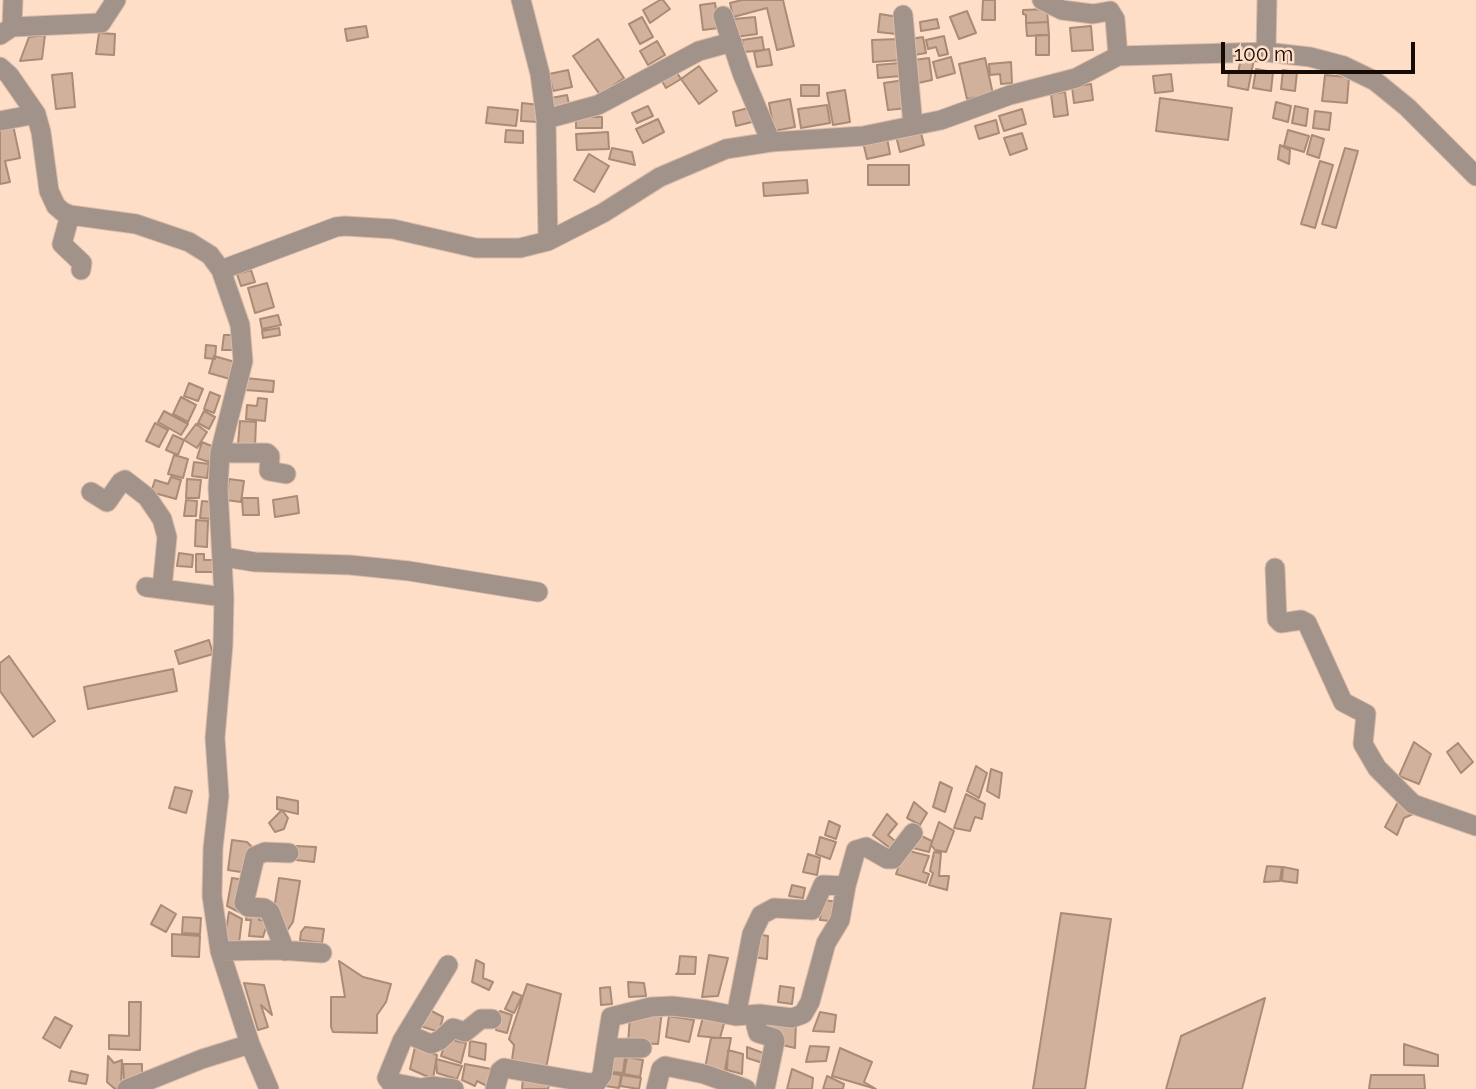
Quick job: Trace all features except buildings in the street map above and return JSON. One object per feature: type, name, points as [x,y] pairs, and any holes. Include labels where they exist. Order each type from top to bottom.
[{"type":"street","points":[[13,0],[6,31],[101,23],[116,0]]},
{"type":"street","points":[[521,0],[540,74],[547,119],[548,241]]},
{"type":"street","points":[[1042,0],[1062,10],[1093,13],[1111,5],[1118,56]]},
{"type":"street","points":[[1266,52],[1267,0]]},
{"type":"street","points":[[903,15],[913,126]]},
{"type":"street","points":[[723,16],[742,73],[771,142]]},
{"type":"street","points":[[547,119],[598,105],[699,51],[732,42]]},
{"type":"street","points":[[221,270],[335,227],[345,226],[363,225],[393,229],[476,248],[520,248],[548,241],[603,214],[660,177],[726,149],[771,142],[863,136],[941,120],[1010,95],[1076,78],[1118,56],[1266,52],[1310,57],[1344,66],[1375,81],[1408,107],[1476,176]]},
{"type":"street","points":[[0,67],[9,75],[36,114],[49,191],[56,206],[70,215],[136,224],[199,247],[210,255],[221,270],[240,325],[243,348],[241,368],[220,453],[218,488],[224,557],[224,597],[223,645],[216,707],[219,796],[212,896],[220,951],[250,1044],[269,1089]]},
{"type":"street","points":[[0,121],[36,114]]},
{"type":"street","points":[[70,215],[62,244],[82,263],[81,270]]},
{"type":"street","points":[[220,453],[267,453],[270,456],[269,471],[286,474]]},
{"type":"street","points":[[91,492],[107,502],[125,480],[147,497],[162,519],[167,531],[167,548],[154,588],[224,597]]},
{"type":"street","points":[[224,557],[255,562],[350,565],[409,571],[538,592]]},
{"type":"street","points":[[1275,568],[1277,619],[1281,623],[1304,620],[1307,623],[1343,702],[1348,707],[1366,712],[1365,746],[1377,768],[1413,804],[1476,827]]},
{"type":"street","points":[[495,1089],[500,1071],[504,1068],[597,1082],[602,1075],[609,1019],[617,1014],[672,1006],[736,1016],[759,1014],[798,1017],[806,1011],[826,943],[842,916],[851,866],[859,848],[866,847],[887,859],[893,859],[913,833]]},
{"type":"street","points":[[285,951],[270,912],[264,908],[248,907],[244,903],[255,856],[265,852],[289,853]]},
{"type":"street","points":[[736,1016],[751,934],[761,915],[774,908],[812,909],[824,885],[846,886]]},
{"type":"street","points":[[220,951],[322,953]]},
{"type":"street","points":[[448,965],[407,1034],[387,1078],[390,1082],[421,1089],[432,1086],[454,1089]]},
{"type":"street","points":[[759,1014],[758,1033],[774,1038],[775,1041],[765,1089]]},
{"type":"street","points":[[407,1034],[431,1044],[453,1028],[465,1031],[481,1019],[492,1019]]},
{"type":"street","points":[[127,1089],[202,1059],[250,1044]]},
{"type":"street","points":[[606,1048],[642,1048]]},
{"type":"street","points":[[656,1089],[661,1069],[665,1066],[704,1074],[746,1089]]}]
